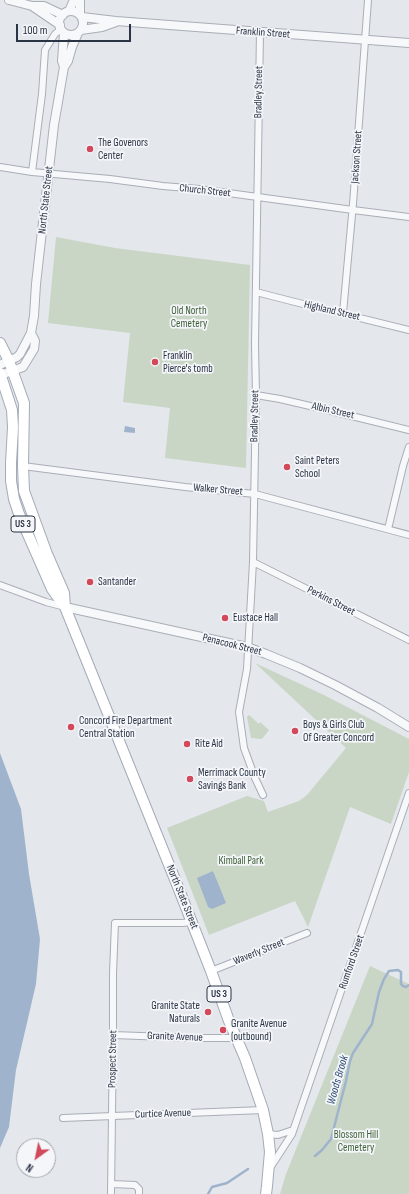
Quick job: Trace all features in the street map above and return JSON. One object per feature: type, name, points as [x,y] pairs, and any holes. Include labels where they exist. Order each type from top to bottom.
[{"type":"main road","name":"US 3","points":[[0,343],[5,363],[14,371]]},
{"type":"main road","name":"North State Street","points":[[14,371],[24,403],[24,491],[47,554],[64,594],[65,607]]},
{"type":"main road","name":"North State Street","points":[[0,375],[12,410],[13,427],[11,469],[14,499],[19,514],[52,589],[65,607],[245,1058],[263,1110],[268,1134],[270,1152],[266,1194]]},
{"type":"street","points":[[9,0],[32,6],[44,6],[66,13],[74,11],[81,16]]},
{"type":"street","points":[[61,29],[61,18],[74,0]]},
{"type":"street","points":[[32,6],[71,35],[80,32],[83,24],[80,0]]},
{"type":"street","name":"Jackson Street","points":[[343,314],[353,210],[368,0]]},
{"type":"street","name":"Franklin Street","points":[[81,16],[116,21],[409,43]]},
{"type":"street","name":"Franklin Street","points":[[80,32],[102,28],[116,21]]},
{"type":"street","points":[[32,172],[42,94],[45,50],[55,34],[61,29]]},
{"type":"street","name":"North State Street","points":[[5,363],[20,354],[31,333],[34,316],[48,172],[64,67],[62,61],[61,29]]},
{"type":"street","name":"North State Street","points":[[64,67],[68,62],[72,47],[80,32]]},
{"type":"street","name":"Bradley Street","points":[[260,32],[253,562],[248,647],[239,720],[244,748],[263,795]]},
{"type":"street","name":"Church Street","points":[[0,167],[32,172],[48,172],[199,189],[409,217]]},
{"type":"street","name":"Highland Street","points":[[256,292],[290,302],[409,330]]},
{"type":"street","name":"North State Street","points":[[0,375],[23,367],[34,349],[35,341],[31,333]]},
{"type":"street","name":"Albin Street","points":[[256,395],[280,399],[409,430]]},
{"type":"street","points":[[388,529],[409,447]]},
{"type":"street","name":"Walker Street","points":[[23,466],[185,487],[255,494],[409,535]]},
{"type":"street","name":"Perkins Street","points":[[253,562],[409,640]]},
{"type":"street","points":[[0,585],[46,602],[65,607]]},
{"type":"street","name":"Penacook Street","points":[[65,607],[248,647],[300,668],[335,685],[378,708],[409,727]]},
{"type":"street","name":"Rumford Street","points":[[268,1171],[292,1134],[409,793]]},
{"type":"street","name":"Prospect Street","points":[[111,1194],[114,1036],[113,973],[115,923],[192,922]]},
{"type":"street","name":"Waverly Street","points":[[211,972],[307,933]]},
{"type":"street","name":"Granite Avenue","points":[[114,1036],[236,1038]]},
{"type":"street","name":"Curtice Avenue","points":[[63,1118],[263,1110]]},
{"type":"street","points":[[268,1134],[278,1135],[293,1130]]},
{"type":"street","points":[[112,1184],[135,1186],[139,1189],[139,1194]]},
{"type":"green space","name":"Old North Cemetery","points":[[56,237],[115,248],[250,265],[246,468],[165,458],[170,408],[123,402],[130,333],[48,323]]},
{"type":"green space","name":"Kimball Park","points":[[255,663],[324,695],[409,739],[409,772],[391,824],[350,807],[308,927],[295,901],[209,935],[167,828],[247,796],[264,801],[268,812],[299,801],[307,795],[346,748]]},
{"type":"green space","points":[[249,715],[269,730],[262,739],[251,738],[247,717]]},
{"type":"green space","name":"Blossom Hill Cemetery","points":[[370,966],[409,984],[409,1194],[280,1194],[286,1174]]},
{"type":"water","points":[[125,426],[135,428],[135,433],[124,432]]},
{"type":"water","points":[[0,753],[21,809],[29,874],[40,939],[36,984],[16,1070],[9,1127],[0,1148]]},
{"type":"water","points":[[213,871],[226,903],[212,909],[208,907],[197,878]]},
{"type":"waterway","name":"Woods Brook","points":[[315,1156],[331,1139],[350,1061],[353,1053],[372,1024],[379,992],[384,979],[389,971],[398,970],[401,972],[401,984],[406,987],[409,985]]},
{"type":"waterway","name":"Woods Brook","points":[[208,1194],[212,1187],[227,1183],[248,1169]]},
{"type":"place","name":"The Govenors Center","points":[[90,149]]},
{"type":"place","name":"Franklin Pierce's tomb","points":[[155,362]]},
{"type":"place","name":"Saint Peters School","points":[[287,467]]},
{"type":"place","name":"Santander","points":[[90,582]]},
{"type":"place","name":"Eustace Hall","points":[[225,618]]},
{"type":"place","name":"Concord Fire Department Central Station","points":[[71,727]]},
{"type":"place","name":"Boys & Girls Club Of Greater Concord","points":[[295,731]]},
{"type":"place","name":"Rite Aid","points":[[187,744]]},
{"type":"place","name":"Merrimack County Savings Bank","points":[[190,779]]},
{"type":"place","name":"Granite State Naturals","points":[[208,1012]]},
{"type":"place","name":"Granite Avenue (outbound)","points":[[223,1030]]}]
